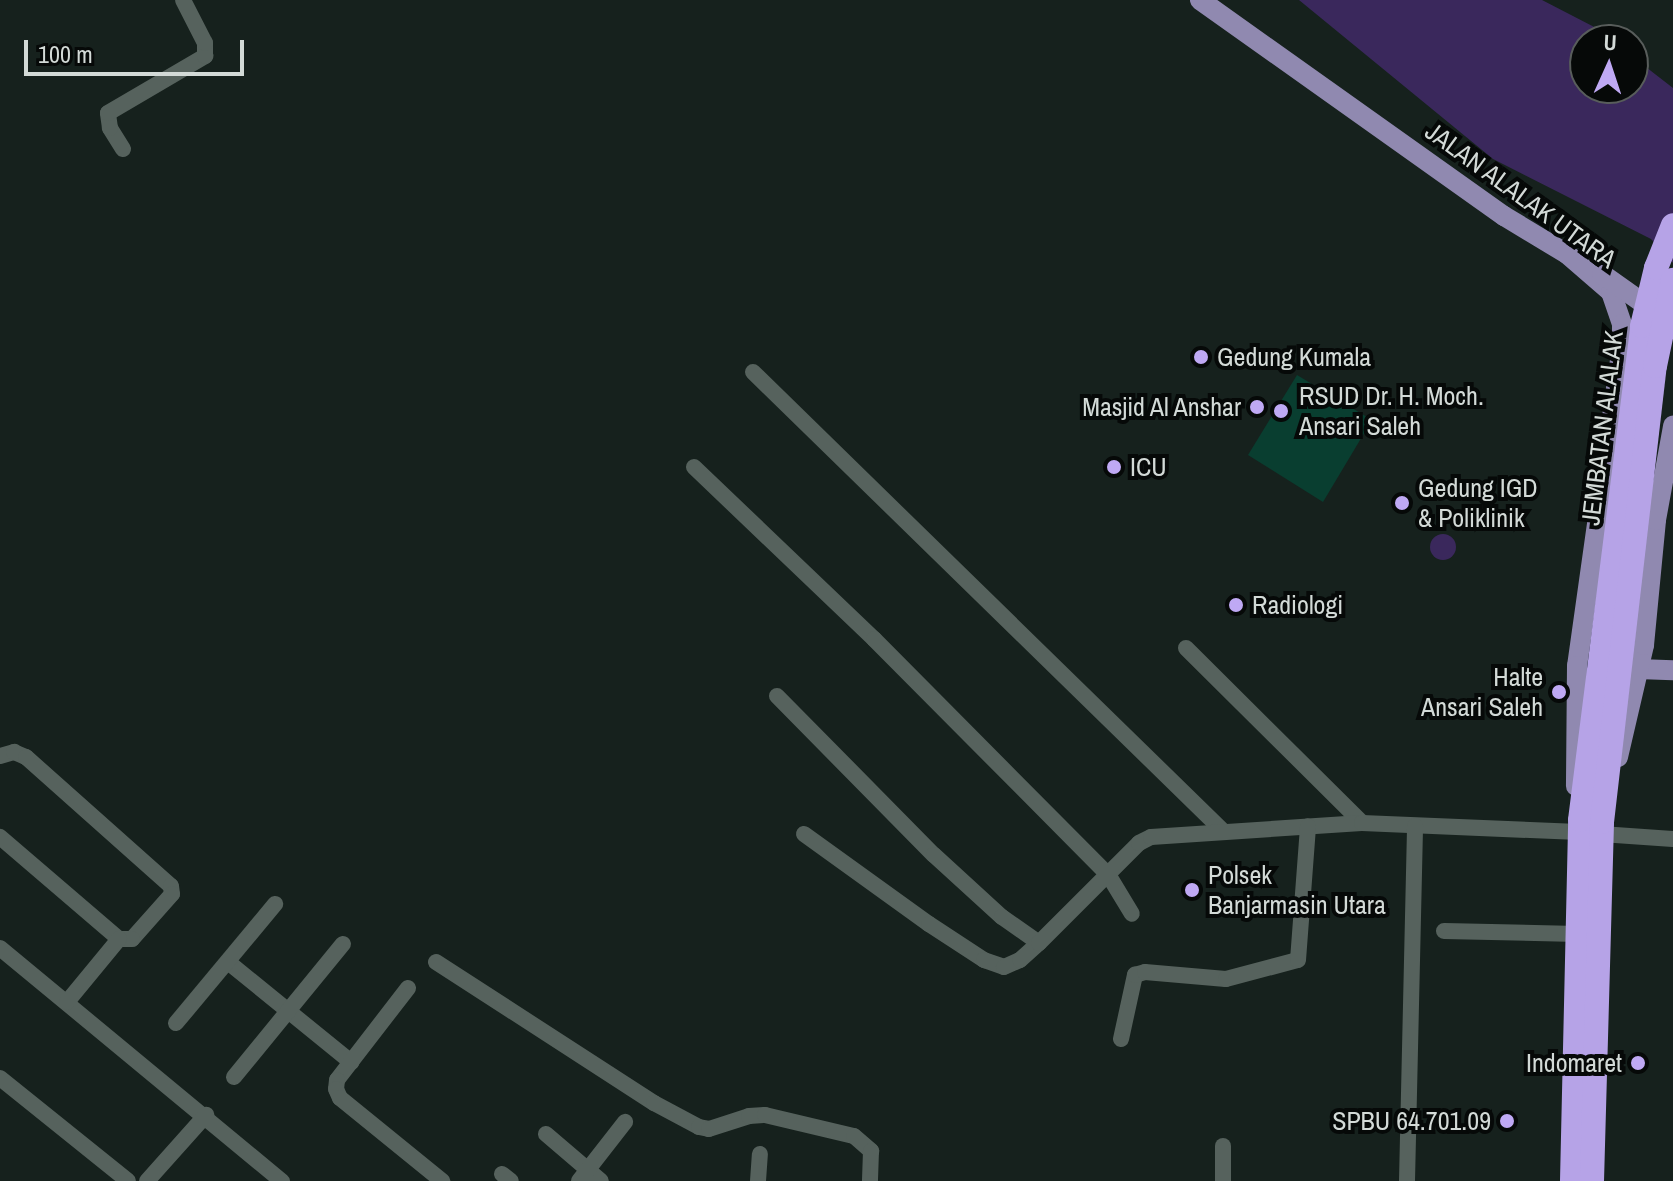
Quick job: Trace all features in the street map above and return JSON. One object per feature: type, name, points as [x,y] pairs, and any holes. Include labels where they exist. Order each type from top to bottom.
[{"type":"highway","name":"JEMBATAN ALALAK","points":[[1615,643],[1642,326],[1656,268],[1673,225]]},
{"type":"highway","name":"JEMBATAN ALALAK","points":[[1615,643],[1655,366],[1673,280]]},
{"type":"highway","points":[[1572,1181],[1578,934],[1615,643]]},
{"type":"highway","points":[[1591,827],[1592,1181]]},
{"type":"main road","name":"JALAN ALALAK UTARA","points":[[1200,0],[1384,128],[1459,185],[1567,254],[1626,301],[1577,666],[1575,760],[1591,827]]},
{"type":"main road","points":[[1626,301],[1673,325]]},
{"type":"main road","points":[[1591,827],[1638,669],[1665,521],[1673,426]]},
{"type":"main road","points":[[1638,669],[1673,670]]},
{"type":"street","points":[[123,149],[110,128],[108,113],[205,56],[205,43],[183,0]]},
{"type":"street","points":[[753,372],[1224,832]]},
{"type":"street","points":[[694,467],[842,608],[1109,876],[1132,914]]},
{"type":"street","points":[[1186,648],[1362,823]]},
{"type":"street","points":[[777,696],[934,855],[1002,917],[1039,943]]},
{"type":"street","points":[[0,756],[14,752],[26,757],[173,888],[172,894],[132,939],[119,939],[0,837]]},
{"type":"street","points":[[804,834],[929,924],[995,965],[1011,964],[1039,943],[1139,843],[1151,837],[1362,823],[1591,827],[1673,839]]},
{"type":"street","points":[[1121,1039],[1135,975],[1145,972],[1226,979],[1298,960],[1308,826]]},
{"type":"street","points":[[1407,1181],[1415,826]]},
{"type":"street","points":[[176,1023],[275,904]]},
{"type":"street","points":[[1444,931],[1578,934]]},
{"type":"street","points":[[67,1002],[119,939]]},
{"type":"street","points":[[234,1077],[290,1013],[343,944]]},
{"type":"street","points":[[0,948],[206,1115],[282,1181]]},
{"type":"street","points":[[228,962],[351,1062]]},
{"type":"street","points":[[436,962],[654,1103],[699,1127],[709,1129],[749,1116],[765,1115],[854,1136],[871,1151],[870,1181]]},
{"type":"street","points":[[408,988],[337,1080],[338,1095],[442,1181]]},
{"type":"street","points":[[0,1078],[128,1181]]},
{"type":"street","points":[[147,1181],[206,1115]]},
{"type":"street","points":[[583,1175],[625,1122]]},
{"type":"street","points":[[546,1134],[583,1175],[601,1181]]},
{"type":"street","points":[[1223,1146],[1223,1181]]},
{"type":"street","points":[[758,1181],[760,1154]]},
{"type":"green space","points":[[1297,375],[1372,420],[1323,502],[1248,455]]},
{"type":"shaded area","points":[[1299,0],[1542,0],[1588,24],[1569,24],[1569,104],[1649,104],[1649,69],[1673,88],[1673,263],[1651,239],[1493,159]]},
{"type":"shaded area","points":[[1443,534],[1452,538],[1456,547],[1452,556],[1443,560],[1434,556],[1430,547],[1434,538]]},
{"type":"place","name":"Gedung Kumala","points":[[1201,357]]},
{"type":"place","name":"Masjid Al Anshar","points":[[1257,407]]},
{"type":"place","name":"RSUD Dr. H. Moch. Ansari Saleh","points":[[1281,411]]},
{"type":"place","name":"ICU","points":[[1114,467]]},
{"type":"place","name":"Gedung IGD & Poliklinik","points":[[1402,503]]},
{"type":"place","name":"Radiologi","points":[[1236,605]]},
{"type":"place","name":"Halte Ansari Saleh","points":[[1559,692]]},
{"type":"place","name":"Polsek Banjarmasin Utara","points":[[1192,890]]},
{"type":"place","name":"Indomaret","points":[[1638,1063]]},
{"type":"place","name":"SPBU 64.701.09","points":[[1507,1121]]}]
